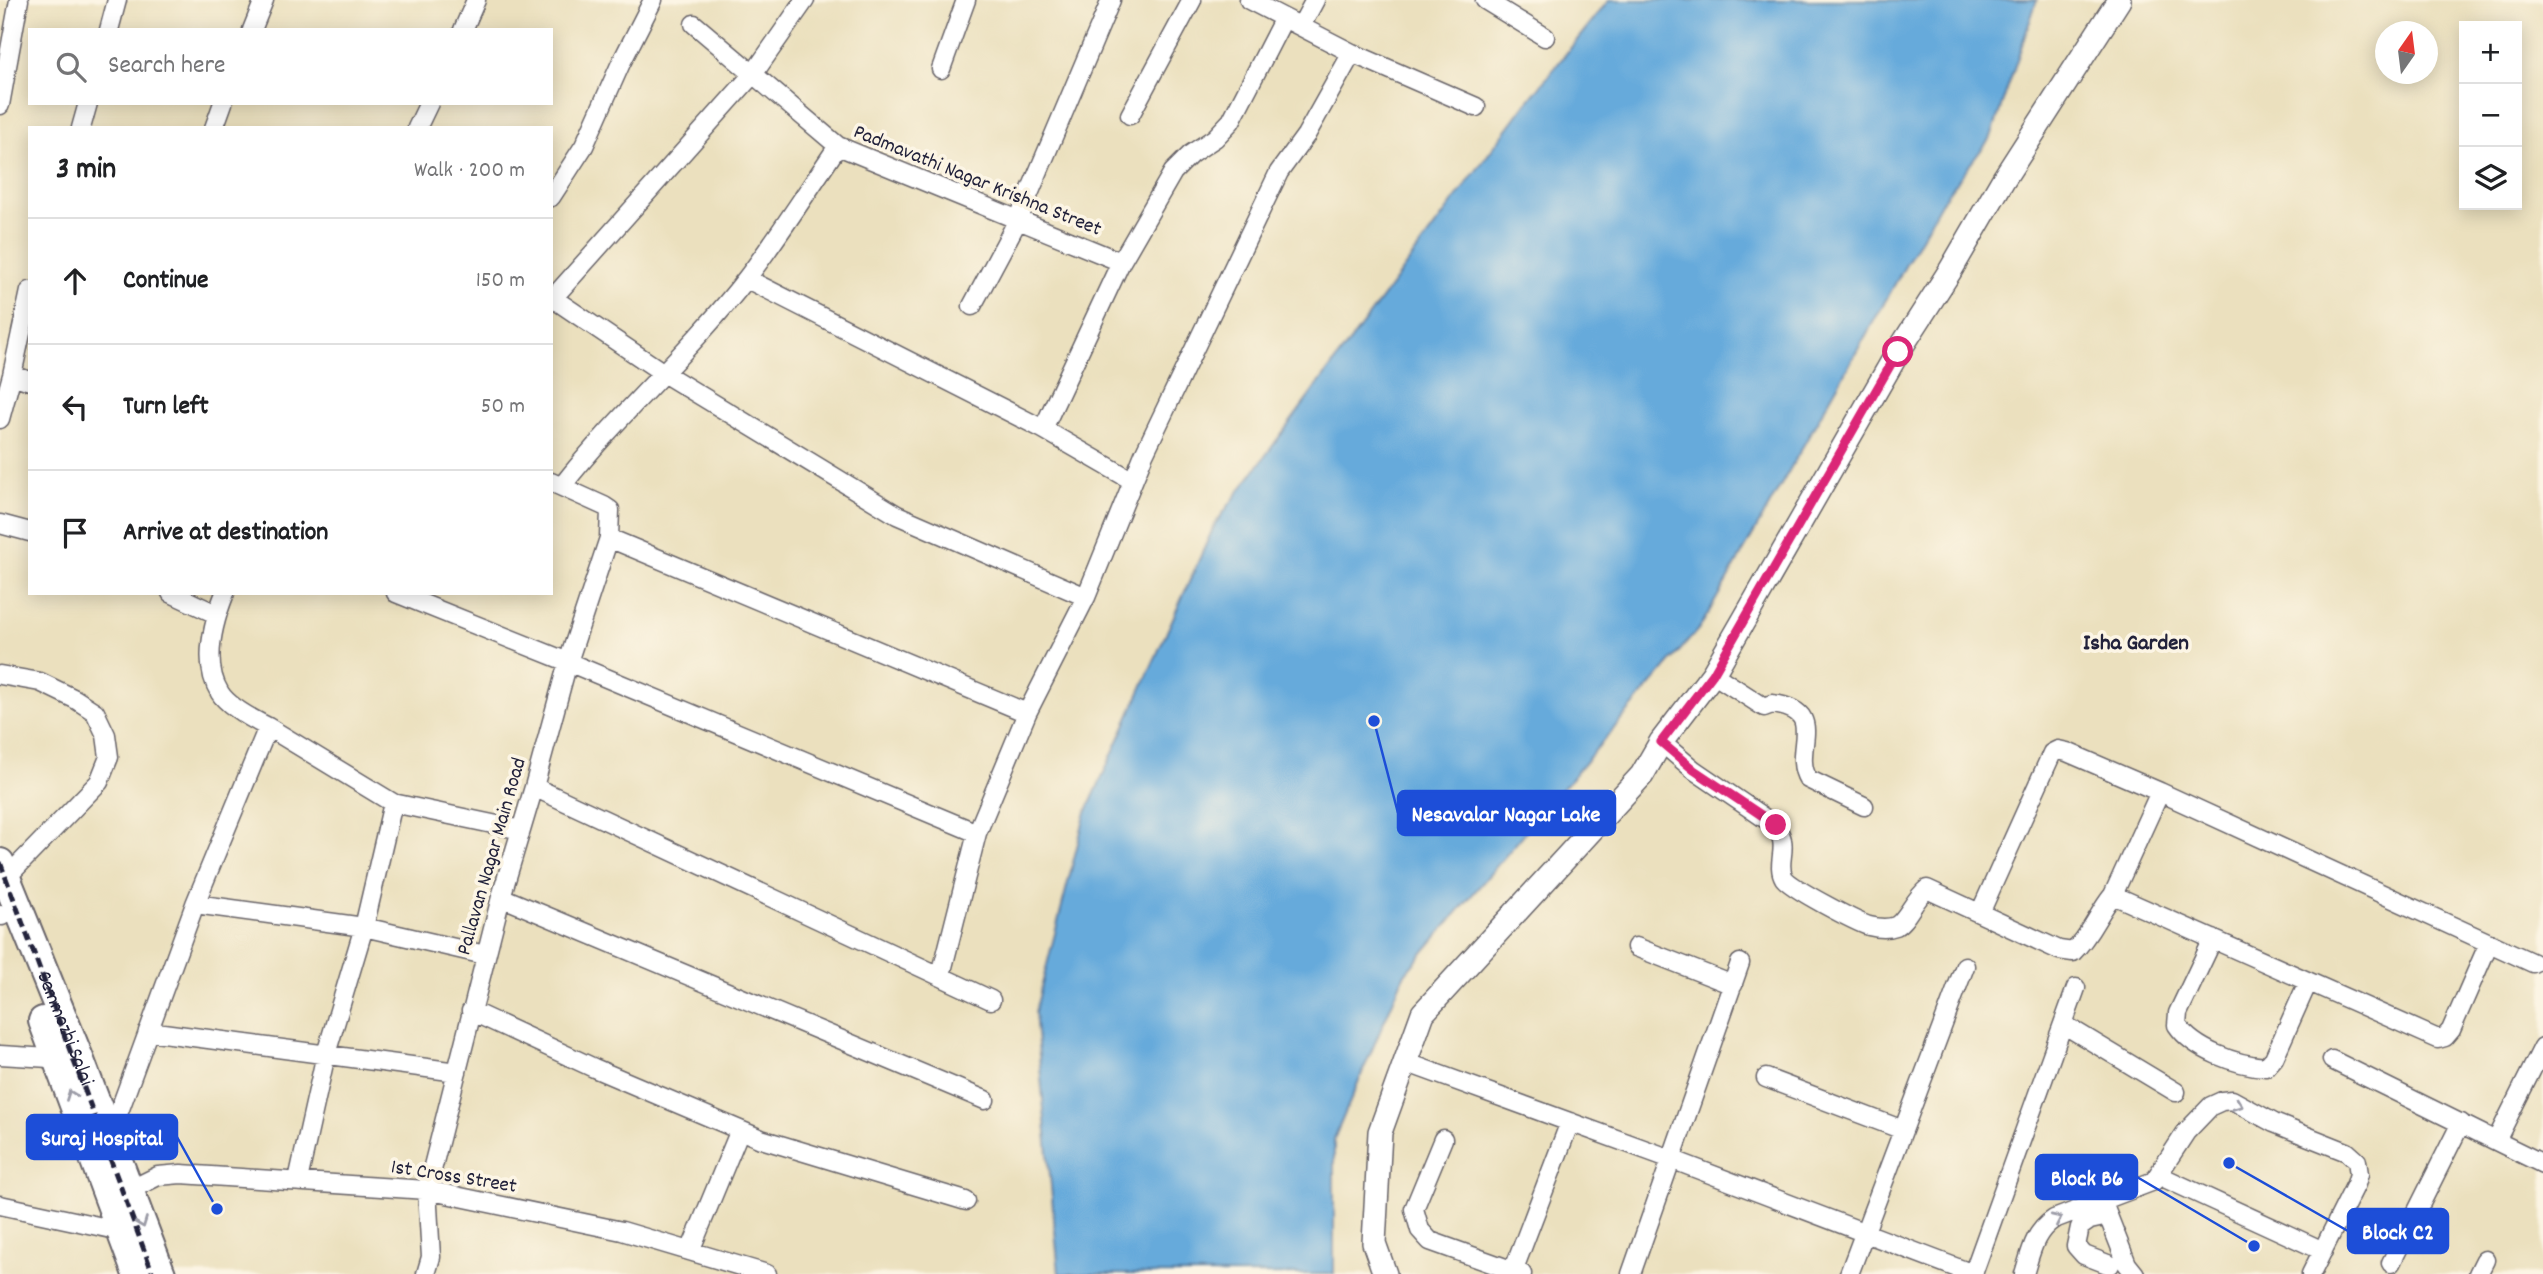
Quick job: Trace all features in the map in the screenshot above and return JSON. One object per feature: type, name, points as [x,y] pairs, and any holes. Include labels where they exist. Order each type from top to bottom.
[{"type":"main road","name":"Semmozhi Salai","points":[[3,871],[69,1059],[121,1231],[137,1274]]},
{"type":"main road","name":"Semmozhi Salai","points":[[1,913],[109,1139],[161,1274]]},
{"type":"street","points":[[0,105],[19,0]]},
{"type":"street","points":[[110,28],[117,0]]},
{"type":"street","points":[[253,28],[264,0]]},
{"type":"street","points":[[464,28],[476,0]]},
{"type":"street","points":[[553,194],[584,146],[653,0]]},
{"type":"street","points":[[553,297],[754,73],[805,0]]},
{"type":"street","points":[[941,69],[966,0]]},
{"type":"street","points":[[972,306],[1018,220],[1111,0]]},
{"type":"street","points":[[1130,115],[1192,0]]},
{"type":"street","points":[[1249,0],[1352,53],[1476,107]]},
{"type":"street","points":[[1301,26],[1315,0]]},
{"type":"street","points":[[1485,0],[1545,37]]},
{"type":"street","points":[[1385,1274],[1374,1243],[1380,1132],[1423,1013],[1642,775],[1661,742],[1713,674],[1898,352],[1950,271],[2003,180],[2119,0]]},
{"type":"street","points":[[1043,429],[1121,262],[1173,172],[1191,154],[1215,138],[1231,121],[1284,18]]},
{"type":"street","name":"Padmavathi Nagar Krishna Street","points":[[694,24],[838,146],[1121,262]]},
{"type":"street","points":[[941,975],[977,833],[1027,713],[1086,597],[1143,454],[1279,172],[1306,135],[1352,53]]},
{"type":"street","points":[[82,126],[87,105]]},
{"type":"street","points":[[215,126],[222,105]]},
{"type":"street","points":[[419,126],[428,105]]},
{"type":"street","points":[[838,146],[747,279],[665,374],[581,462],[556,484],[610,510],[609,538],[1027,713]]},
{"type":"street","points":[[747,279],[1043,429],[1133,481]]},
{"type":"street","points":[[553,299],[665,374],[897,515],[1086,597]]},
{"type":"street","points":[[0,419],[28,300]]},
{"type":"street","points":[[12,375],[28,380]]},
{"type":"street","points":[[0,524],[28,532]]},
{"type":"street","name":"Pallavan Nagar Main Road","points":[[426,1274],[431,1257],[427,1190],[471,1011],[568,662],[609,538]]},
{"type":"street","points":[[175,595],[216,614]]},
{"type":"street","points":[[224,595],[216,614],[209,667],[220,694],[248,716],[393,803],[521,830]]},
{"type":"street","points":[[401,595],[977,833]]},
{"type":"street","points":[[1713,674],[1764,707],[1772,704],[1794,710],[1801,717],[1807,737],[1801,757],[1808,779],[1864,806]]},
{"type":"street","points":[[0,675],[40,682],[96,712],[106,735],[109,757],[99,782],[3,871]]},
{"type":"street","points":[[109,1139],[195,904],[268,727]]},
{"type":"street","points":[[1661,742],[1694,770],[1776,825],[1782,839],[1780,866],[1784,878],[1868,926],[1884,928],[1897,925],[1917,897],[1927,889],[2059,950],[2073,951],[2085,941],[2113,895],[2160,792]]},
{"type":"street","points":[[1980,913],[2052,752],[2058,750],[2160,792],[2489,943],[2539,957]]},
{"type":"street","points":[[534,787],[991,1000]]},
{"type":"street","points":[[298,1180],[326,1054],[364,927],[393,803]]},
{"type":"street","points":[[2113,895],[2438,1039],[2445,1037],[2451,1030],[2489,943]]},
{"type":"street","points":[[501,897],[985,1100]]},
{"type":"street","points":[[195,904],[364,927],[485,955]]},
{"type":"street","points":[[2213,939],[2178,1013],[2177,1025],[2185,1037],[2218,1054],[2266,1067],[2274,1058],[2308,982]]},
{"type":"street","points":[[1636,947],[1732,985]]},
{"type":"street","points":[[1631,1274],[1740,963]]},
{"type":"street","points":[[1849,1274],[1965,966]]},
{"type":"street","points":[[1405,1062],[1671,1159],[1973,1274],[2076,988]]},
{"type":"street","points":[[471,1011],[594,1068],[761,1139],[966,1201]]},
{"type":"street","points":[[2063,1024],[2176,1092]]},
{"type":"street","points":[[148,1031],[457,1072]]},
{"type":"street","points":[[2496,1141],[2543,1047]]},
{"type":"street","points":[[0,1055],[69,1059]]},
{"type":"street","points":[[2332,1060],[2543,1164]]},
{"type":"street","points":[[1766,1078],[1903,1130]]},
{"type":"street","points":[[2110,1265],[2084,1255],[2076,1246],[2080,1227],[2105,1208],[2154,1181],[2186,1132],[2211,1106],[2232,1100],[2274,1123],[2347,1152],[2357,1161],[2359,1174],[2356,1184],[2311,1274]]},
{"type":"street","points":[[1443,1139],[1414,1209],[1420,1230],[1430,1241],[1516,1273],[1570,1122]]},
{"type":"street","points":[[2391,1263],[2460,1123]]},
{"type":"street","points":[[690,1251],[740,1130]]},
{"type":"street","name":"1st Cross Street","points":[[130,1190],[158,1176],[181,1174],[427,1190],[622,1231],[767,1274]]},
{"type":"street","points":[[2158,1175],[2323,1251]]},
{"type":"street","points":[[0,1205],[121,1231]]},
{"type":"street","points":[[2024,1274],[2036,1236],[2043,1226],[2054,1219],[2105,1208]]},
{"type":"street","points":[[2105,1208],[2127,1264],[2135,1274]]},
{"type":"water","points":[[1609,0],[2037,0],[1991,137],[1942,201],[1701,626],[1404,975],[1334,1139],[1334,1274],[1059,1274],[1035,1012],[1085,815],[1215,524],[1524,106]]},
{"type":"railway","points":[[0,862],[153,1274]]},
{"type":"place","name":"Nesavalar Nagar Lake","points":[[1374,721]]},
{"type":"place","name":"Block C2","points":[[2229,1163]]},
{"type":"place","name":"Suraj Hospital","points":[[217,1209]]},
{"type":"place","name":"Block B6","points":[[2254,1246]]},
{"type":"district","name":"Isha Garden","points":[[2136,641]]},
{"type":"route","points":[[1776,825],[1694,770],[1661,742],[1713,674],[1898,352]]}]
